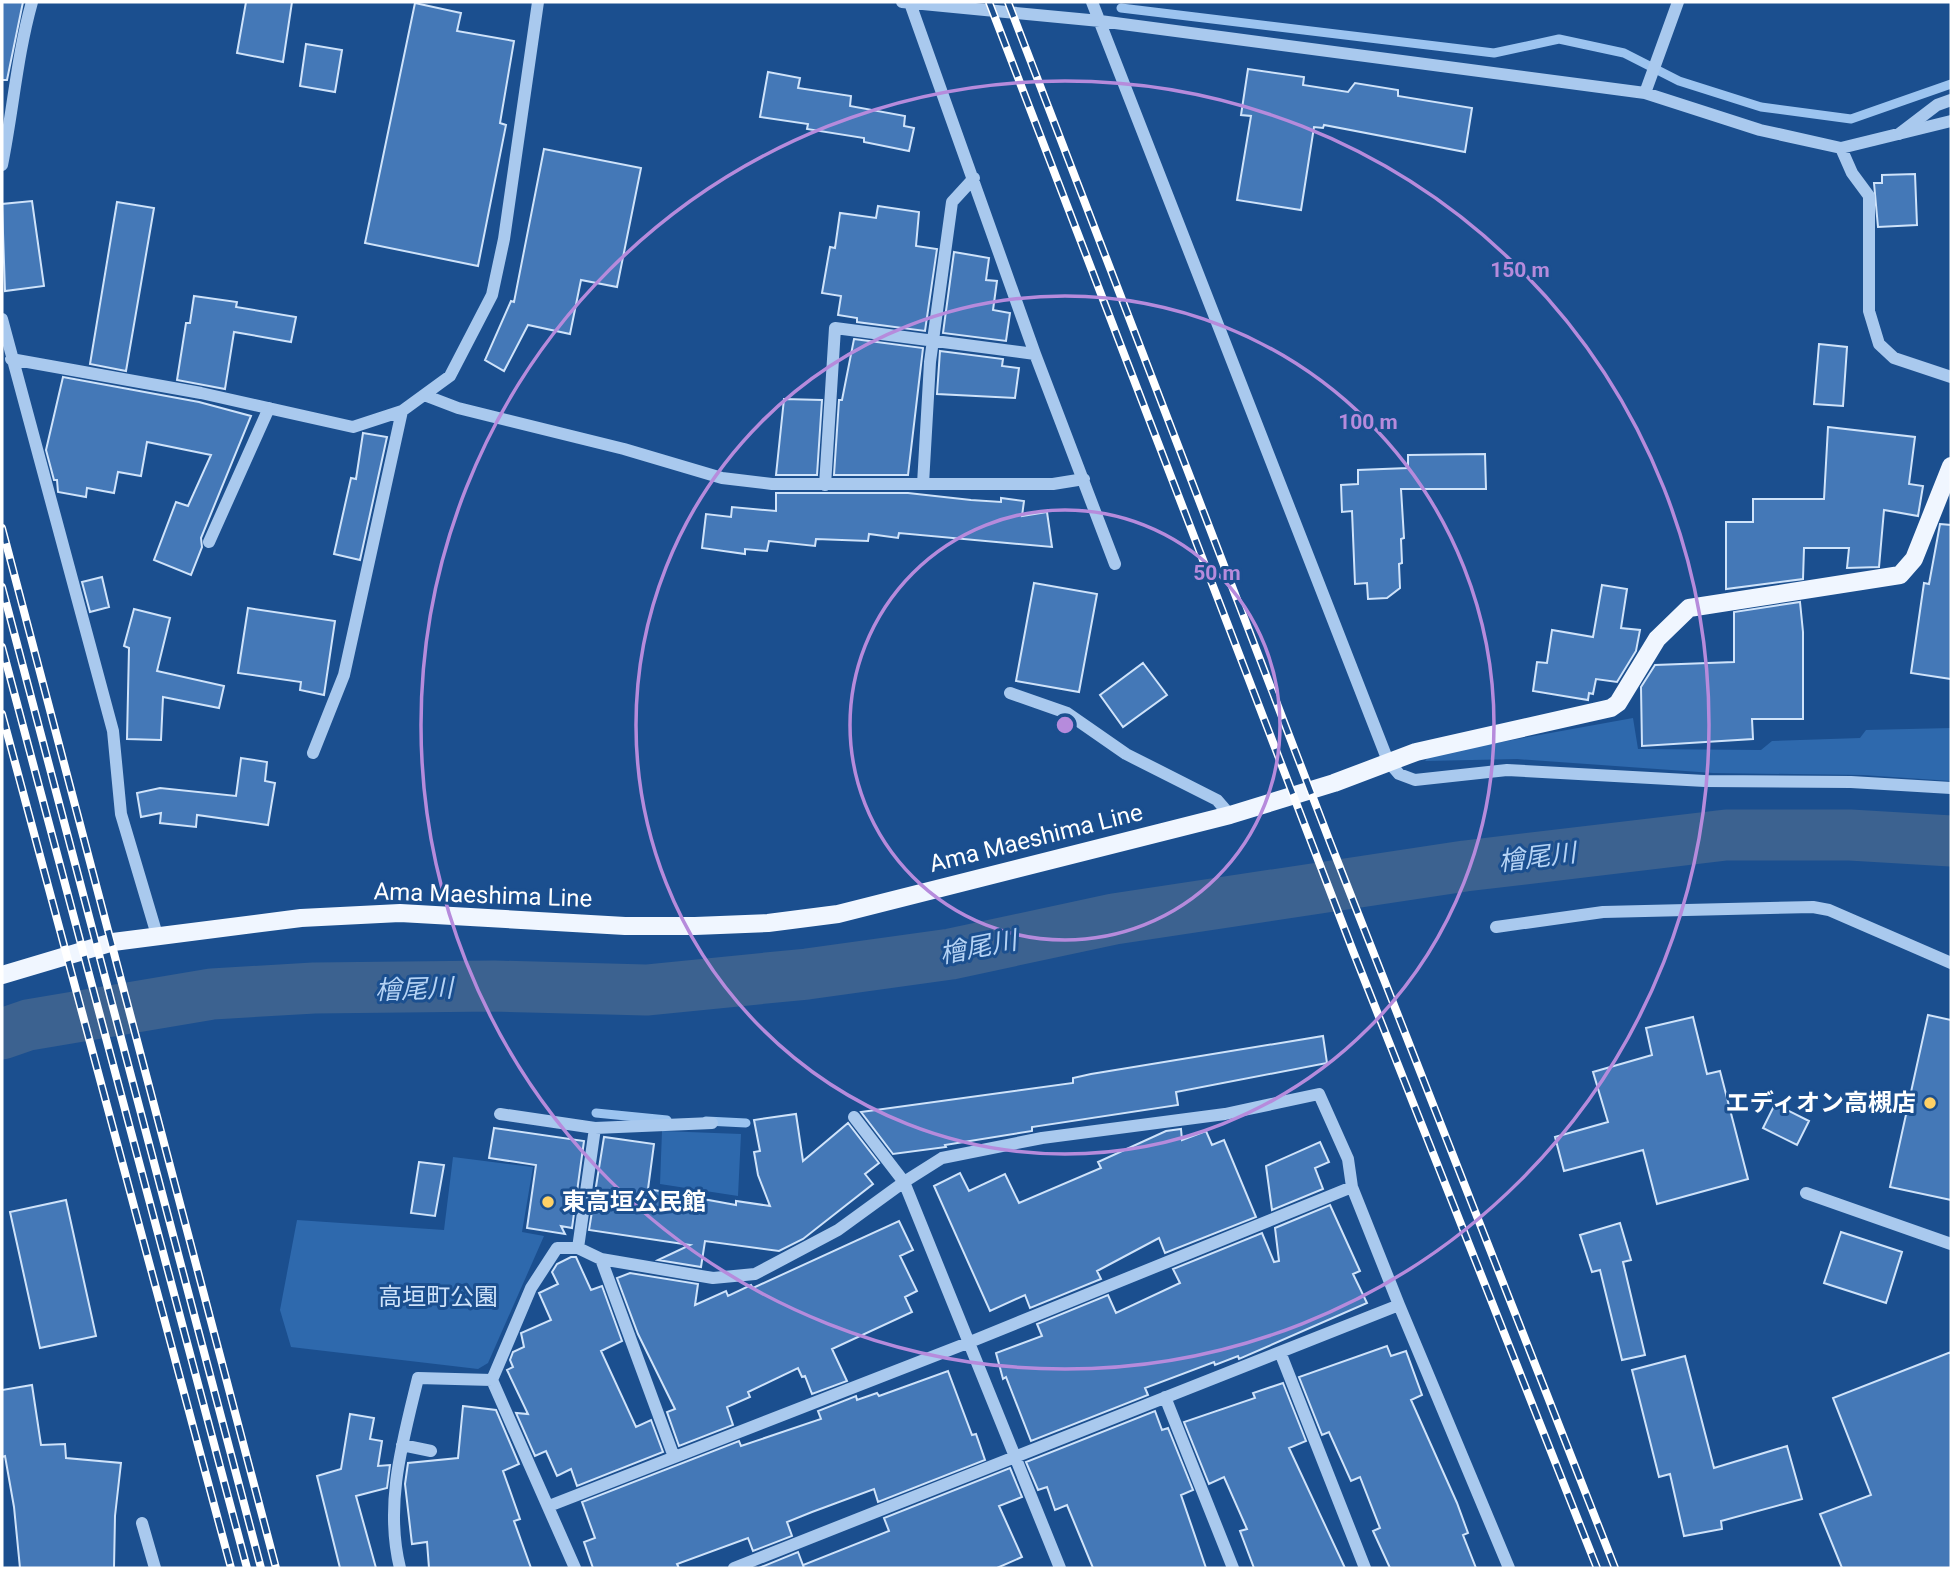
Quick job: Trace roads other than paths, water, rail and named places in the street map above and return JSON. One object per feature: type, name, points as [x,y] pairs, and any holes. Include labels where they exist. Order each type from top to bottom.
[{"type":"main road","name":"Ama Maeshima Line","points":[[2,975],[97,946],[157,934],[301,918],[400,913],[625,926],[768,923],[838,914],[1230,815],[1334,783],[1388,761],[1506,729],[1611,708],[1622,696],[1661,633],[1689,608],[1900,575],[1914,559],[1951,466]]},
{"type":"street","points":[[2,165],[14,109],[22,39],[32,2]]},
{"type":"street","points":[[11,359],[269,408],[353,427],[402,411],[450,376],[492,295],[504,239],[538,2]]},
{"type":"street","points":[[902,2],[1100,21],[1646,90],[1760,130],[1841,148],[1893,138],[1951,121]]},
{"type":"street","points":[[1092,2],[1388,761],[1399,774],[1415,780],[1507,770],[1705,782],[1852,782],[1951,788]]},
{"type":"street","points":[[1646,90],[1678,2]]},
{"type":"street","points":[[910,3],[1035,354],[1115,564]]},
{"type":"street","points":[[1893,138],[1937,105],[1951,100]]},
{"type":"street","points":[[1841,148],[1852,173],[1869,196],[1869,311],[1879,344],[1895,358],[1951,377]]},
{"type":"street","points":[[923,484],[933,340],[952,202],[974,178]]},
{"type":"street","points":[[2,319],[113,731],[121,814],[157,934]]},
{"type":"street","points":[[825,485],[835,328],[1035,354]]},
{"type":"street","points":[[424,395],[458,408],[624,449],[722,478],[772,484],[825,485],[1054,484],[1084,479]]},
{"type":"street","points":[[209,542],[269,408]]},
{"type":"street","points":[[313,753],[344,675],[402,411]]},
{"type":"street","points":[[1010,693],[1067,713],[1126,754],[1217,800],[1230,815]]},
{"type":"street","points":[[1496,927],[1603,912],[1813,908],[1829,910],[1951,963]]},
{"type":"street","points":[[575,1568],[492,1380],[531,1288],[557,1248],[578,1248],[601,1259],[713,1278],[755,1274],[838,1230],[942,1158],[1042,1138],[1225,1114],[1319,1094],[1348,1159],[1352,1188],[1509,1568]]},
{"type":"street","points":[[500,1114],[595,1128],[659,1123],[712,1123]]},
{"type":"street","points":[[854,1116],[904,1182],[970,1342],[1013,1458],[1060,1568]]},
{"type":"street","points":[[578,1248],[595,1128]]},
{"type":"street","points":[[549,1506],[970,1342],[1352,1188]]},
{"type":"street","points":[[1806,1193],[1951,1244]]},
{"type":"street","points":[[601,1259],[674,1457]]},
{"type":"street","points":[[734,1568],[1399,1305]]},
{"type":"street","points":[[1280,1352],[1365,1568]]},
{"type":"street","points":[[400,1568],[393,1510],[402,1445],[418,1378],[492,1380]]},
{"type":"street","points":[[1165,1397],[1233,1568]]},
{"type":"street","points":[[402,1445],[431,1451]]},
{"type":"street","points":[[142,1523],[155,1568]]},
{"type":"waterway","points":[[1121,8],[1494,53],[1559,39],[1624,53],[1679,81],[1761,107],[1851,119],[1951,84]]},
{"type":"waterway","name":"檜尾川","points":[[2,1034],[28,1025],[212,994],[314,988],[494,986],[646,990],[807,974],[951,954],[1114,919],[1465,866],[1726,835],[1850,835],[1951,841]]},
{"type":"waterway","points":[[596,1113],[667,1120]]},
{"type":"waterway","points":[[706,1121],[746,1123]]},
{"type":"railway","points":[[989,2],[1353,951],[1597,1568]]},
{"type":"railway","points":[[1008,2],[1330,842],[1615,1568]]},
{"type":"railway","points":[[2,528],[276,1568]]},
{"type":"railway","points":[[2,587],[261,1568]]},
{"type":"railway","points":[[2,647],[247,1568]]},
{"type":"railway","points":[[2,714],[231,1568]]},
{"type":"place","name":"エディオン高槻店","points":[[1930,1103]]},
{"type":"place","name":"東高垣公民館","points":[[548,1202]]},
{"type":"park label","name":"高垣町公園","points":[[438,1297]]}]
